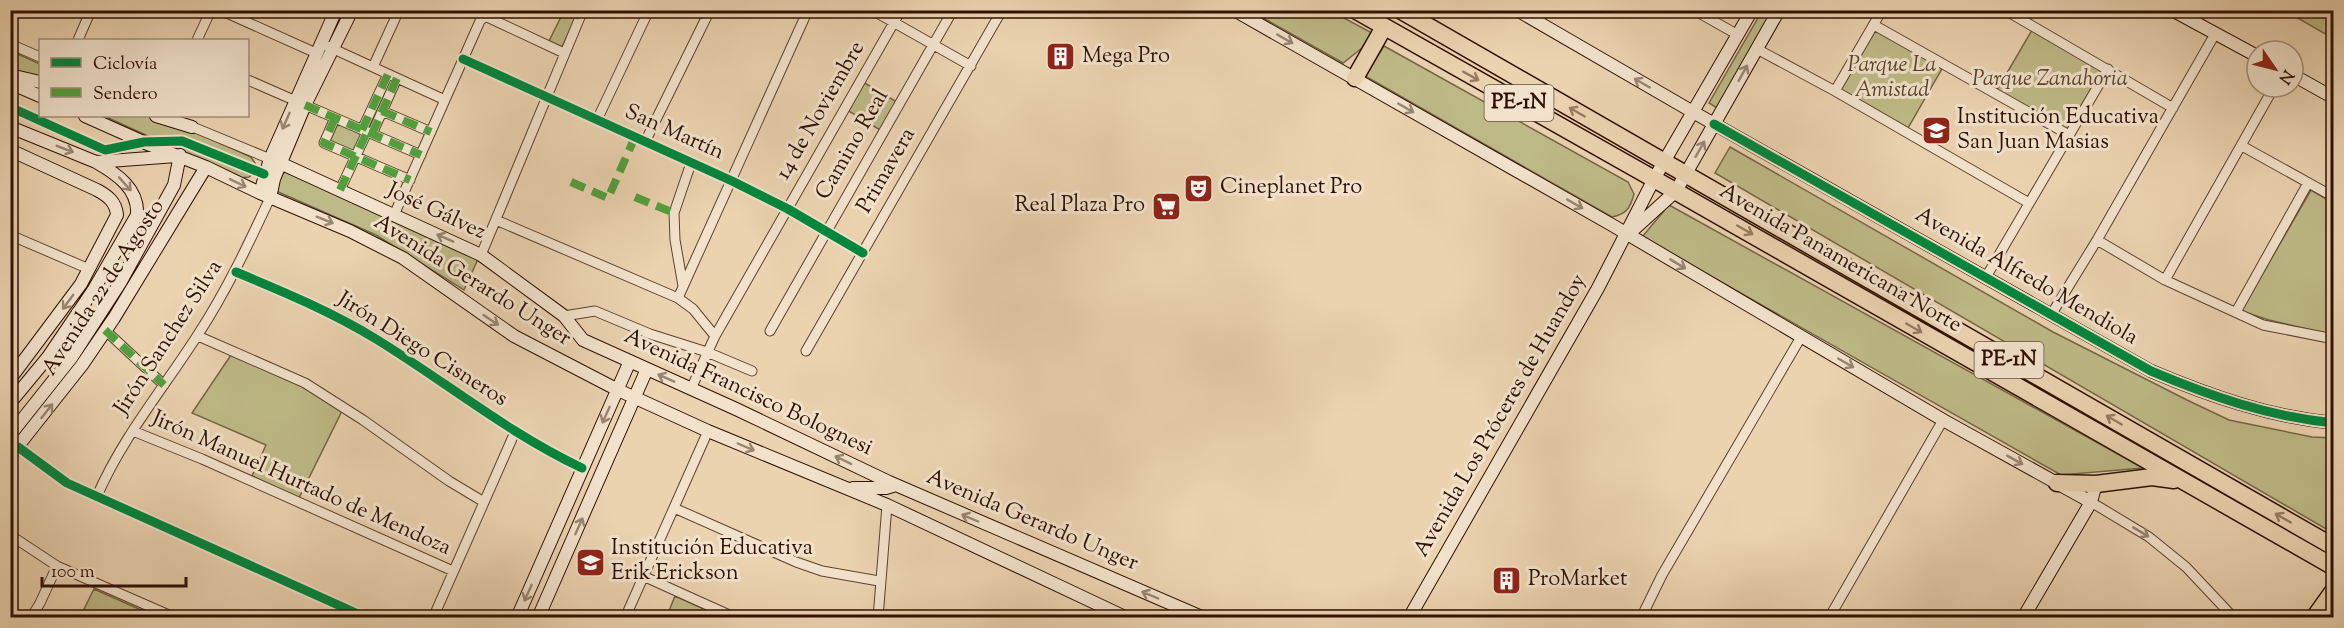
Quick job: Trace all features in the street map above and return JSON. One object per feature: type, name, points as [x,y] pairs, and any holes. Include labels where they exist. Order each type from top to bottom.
[{"type":"highway","name":"Avenida Panamericana Norte","points":[[1355,10],[2334,567]]},
{"type":"highway","name":"Avenida Panamericana Norte","points":[[1400,10],[2334,547]]},
{"type":"highway","points":[[1355,78],[1384,27]]},
{"type":"highway","points":[[2057,483],[2096,484],[2152,477],[2186,482]]},
{"type":"highway","points":[[2314,618],[2334,590]]},
{"type":"main road","points":[[265,196],[275,161],[336,10]]},
{"type":"main road","points":[[300,103],[334,49],[352,10]]},
{"type":"main road","points":[[1234,10],[1627,235],[1943,420],[2091,502]]},
{"type":"main road","name":"Avenida Alfredo Mendiola","points":[[1517,10],[2151,371],[2202,392],[2264,411],[2308,421],[2334,423]]},
{"type":"main road","name":"Avenida Los Próceres de Huandoy","points":[[1409,618],[1627,235],[1654,179],[1752,10]]},
{"type":"main road","name":"Avenida Los Próceres de Huandoy","points":[[1627,235],[1676,191],[1779,10]]},
{"type":"main road","points":[[2172,10],[2245,50]]},
{"type":"main road","points":[[10,75],[39,82]]},
{"type":"main road","points":[[2305,82],[2334,98]]},
{"type":"main road","points":[[10,83],[39,96]]},
{"type":"main road","name":"Avenida Gerardo Unger","points":[[87,117],[150,145],[180,155],[265,196],[351,231],[403,258],[514,336],[634,398],[887,505],[1127,618]]},
{"type":"main road","points":[[159,117],[192,127]]},
{"type":"main road","name":"Avenida Gerardo Unger","points":[[10,127],[96,162],[180,155]]},
{"type":"main road","name":"Avenida 22 de Agosto","points":[[10,150],[97,190],[110,198],[117,215],[81,284],[10,379]]},
{"type":"main road","name":"Avenida 22 de Agosto","points":[[10,435],[72,357],[133,261],[174,185],[180,155]]},
{"type":"main road","name":"José Gálvez","points":[[275,161],[481,255],[509,273],[564,316],[583,340]]},
{"type":"main road","name":"Avenida 22 de Agosto","points":[[10,403],[61,338],[94,289],[137,215],[138,204],[126,184],[113,172],[96,162]]},
{"type":"main road","name":"Avenida 22 de Agosto","points":[[14,452],[82,365],[133,290],[206,167]]},
{"type":"main road","points":[[133,261],[175,219]]},
{"type":"main road","name":"Avenida Francisco Bolognesi","points":[[583,340],[896,485]]},
{"type":"main road","points":[[517,618],[630,361]]},
{"type":"main road","points":[[538,618],[647,369]]},
{"type":"main road","points":[[2024,618],[2091,502],[2096,484]]},
{"type":"main road","name":"Avenida Gerardo Unger","points":[[840,487],[886,488],[896,485],[1204,618]]},
{"type":"street","points":[[78,39],[92,10]]},
{"type":"street","points":[[197,39],[211,10]]},
{"type":"street","points":[[220,10],[319,48],[334,49],[445,100]]},
{"type":"street","points":[[373,67],[399,10]]},
{"type":"street","points":[[481,255],[583,10]]},
{"type":"street","points":[[597,120],[649,10]]},
{"type":"street","points":[[645,142],[708,13],[695,10]]},
{"type":"street","points":[[678,298],[808,10]]},
{"type":"street","points":[[872,10],[971,66]]},
{"type":"street","name":"14 de Noviembre","points":[[691,389],[715,336],[901,10]]},
{"type":"street","name":"Camino Real","points":[[770,331],[953,10]]},
{"type":"street","name":"Primavera","points":[[806,351],[1002,10]]},
{"type":"street","points":[[1694,10],[1738,35]]},
{"type":"street","points":[[1835,91],[1882,10]]},
{"type":"street","points":[[2005,10],[2173,108]]},
{"type":"street","points":[[394,215],[480,21],[488,13],[564,53]]},
{"type":"street","points":[[1874,25],[2069,135]]},
{"type":"street","points":[[2051,315],[2097,240],[2215,34]]},
{"type":"street","points":[[10,44],[39,57]]},
{"type":"street","points":[[1757,49],[1835,91],[2029,203]]},
{"type":"street","name":"San Martín","points":[[463,59],[732,181],[788,209],[863,253]]},
{"type":"street","points":[[1986,277],[2108,69]]},
{"type":"street","points":[[367,132],[382,111],[392,76]]},
{"type":"street","points":[[340,190],[392,76]]},
{"type":"street","points":[[249,80],[421,155]]},
{"type":"street","points":[[2165,280],[2267,99]]},
{"type":"street","points":[[382,111],[431,132]]},
{"type":"street","points":[[171,117],[275,161]]},
{"type":"street","points":[[334,118],[324,143],[410,180]]},
{"type":"street","points":[[2242,146],[2334,197]]},
{"type":"street","points":[[683,286],[675,240],[674,213],[691,163]]},
{"type":"street","points":[[2236,312],[2308,183]]},
{"type":"street","name":"Jirón Sanchez Silva","points":[[97,496],[116,454],[198,336],[236,272],[265,196]]},
{"type":"street","points":[[496,220],[678,298],[693,309],[715,336]]},
{"type":"street","points":[[10,235],[89,269]]},
{"type":"street","points":[[2097,240],[2165,280],[2263,325],[2334,339]]},
{"type":"street","name":"Jirón Diego Cisneros","points":[[236,272],[321,308],[377,340],[515,432],[582,468]]},
{"type":"street","points":[[564,316],[595,311],[650,334],[707,352],[752,371]]},
{"type":"street","points":[[105,330],[164,385]]},
{"type":"street","points":[[198,336],[305,383],[363,420],[449,482],[484,502]]},
{"type":"street","points":[[1641,618],[1662,575],[1801,337]]},
{"type":"street","points":[[1829,618],[1943,420]]},
{"type":"street","name":"Jirón Manuel Hurtado de Mendoza","points":[[133,431],[202,459],[453,572]]},
{"type":"street","points":[[625,618],[708,431]]},
{"type":"street","points":[[433,618],[515,432]]},
{"type":"street","points":[[14,452],[67,483],[202,546],[367,618]]},
{"type":"street","points":[[2091,502],[2149,537],[2186,567],[2234,618]]},
{"type":"street","points":[[878,618],[879,581],[887,505]]},
{"type":"street","points":[[674,508],[796,562],[822,571],[879,581]]},
{"type":"street","points":[[10,535],[57,566],[176,618]]},
{"type":"street","points":[[31,618],[57,566]]},
{"type":"street","points":[[643,576],[736,618]]},
{"type":"green space","points":[[564,11],[576,17],[562,47],[549,41]]},
{"type":"green space","points":[[1251,11],[1331,11],[1372,33],[1362,48],[1343,63]]},
{"type":"green space","points":[[1762,11],[1773,11],[1717,108],[1709,103]]},
{"type":"green space","points":[[2297,11],[2320,11],[2333,18],[2327,35],[2294,16]]},
{"type":"green space","name":"Parque La Amistad","points":[[1876,29],[1943,67],[1908,128],[1840,89]]},
{"type":"green space","name":"Parque Zanahoria","points":[[2032,30],[2102,70],[2067,131],[1997,90]]},
{"type":"green space","points":[[1384,46],[1628,182],[1634,194],[1631,204],[1624,212],[1612,217],[1365,76]]},
{"type":"green space","points":[[11,51],[39,64],[39,85],[11,72]]},
{"type":"green space","points":[[863,82],[897,102],[880,130],[847,110]]},
{"type":"green space","points":[[106,117],[161,117],[251,157],[256,171],[249,177],[240,178]]},
{"type":"green space","points":[[333,120],[363,133],[353,155],[324,143]]},
{"type":"green space","points":[[1730,147],[2053,332],[2187,400],[2229,420],[2312,437],[2333,438],[2333,533],[1715,173]]},
{"type":"green space","points":[[285,172],[376,211],[478,259],[464,290],[376,235],[276,191],[274,179]]},
{"type":"green space","points":[[2311,190],[2333,203],[2333,335],[2241,311]]},
{"type":"green space","points":[[1669,205],[2143,468],[2061,475],[1642,237]]},
{"type":"green space","points":[[231,355],[303,386],[342,411],[299,498],[252,476],[266,445],[192,413]]},
{"type":"green space","points":[[94,589],[157,617],[80,617]]},
{"type":"green space","points":[[675,596],[720,616],[719,618],[666,618]]},
{"type":"marked path","points":[[569,10],[580,16]]},
{"type":"marked path","points":[[362,130],[388,74]]},
{"type":"marked path","points":[[372,134],[397,78]]},
{"type":"marked path","points":[[305,105],[421,155]]},
{"type":"marked path","points":[[382,111],[431,132]]},
{"type":"marked path","points":[[335,118],[324,143],[410,180]]},
{"type":"marked path","points":[[340,190],[367,132]]},
{"type":"marked path","points":[[571,182],[608,198],[635,137]]},
{"type":"marked path","points":[[635,197],[674,213]]},
{"type":"marked path","points":[[105,330],[164,385]]},
{"type":"cycle path","points":[[463,59],[732,181],[788,209],[863,253]]},
{"type":"cycle path","points":[[10,107],[105,150],[144,142],[182,141],[264,174]]},
{"type":"cycle path","points":[[1714,124],[2151,371],[2195,389],[2264,411],[2334,423]]},
{"type":"cycle path","points":[[236,272],[308,303],[359,329],[528,439],[582,468]]},
{"type":"cycle path","points":[[18,447],[67,483],[367,618]]},
{"type":"place","name":"Mega Pro","points":[[1061,57]]},
{"type":"place","name":"Institución Educativa San Juan Masias","points":[[1936,131]]},
{"type":"place","name":"Cineplanet Pro","points":[[1199,188]]},
{"type":"place","name":"Real Plaza Pro","points":[[1166,206]]},
{"type":"place","name":"Institución Educativa Erik Erickson","points":[[590,562]]},
{"type":"place","name":"ProMarket","points":[[1507,580]]}]
